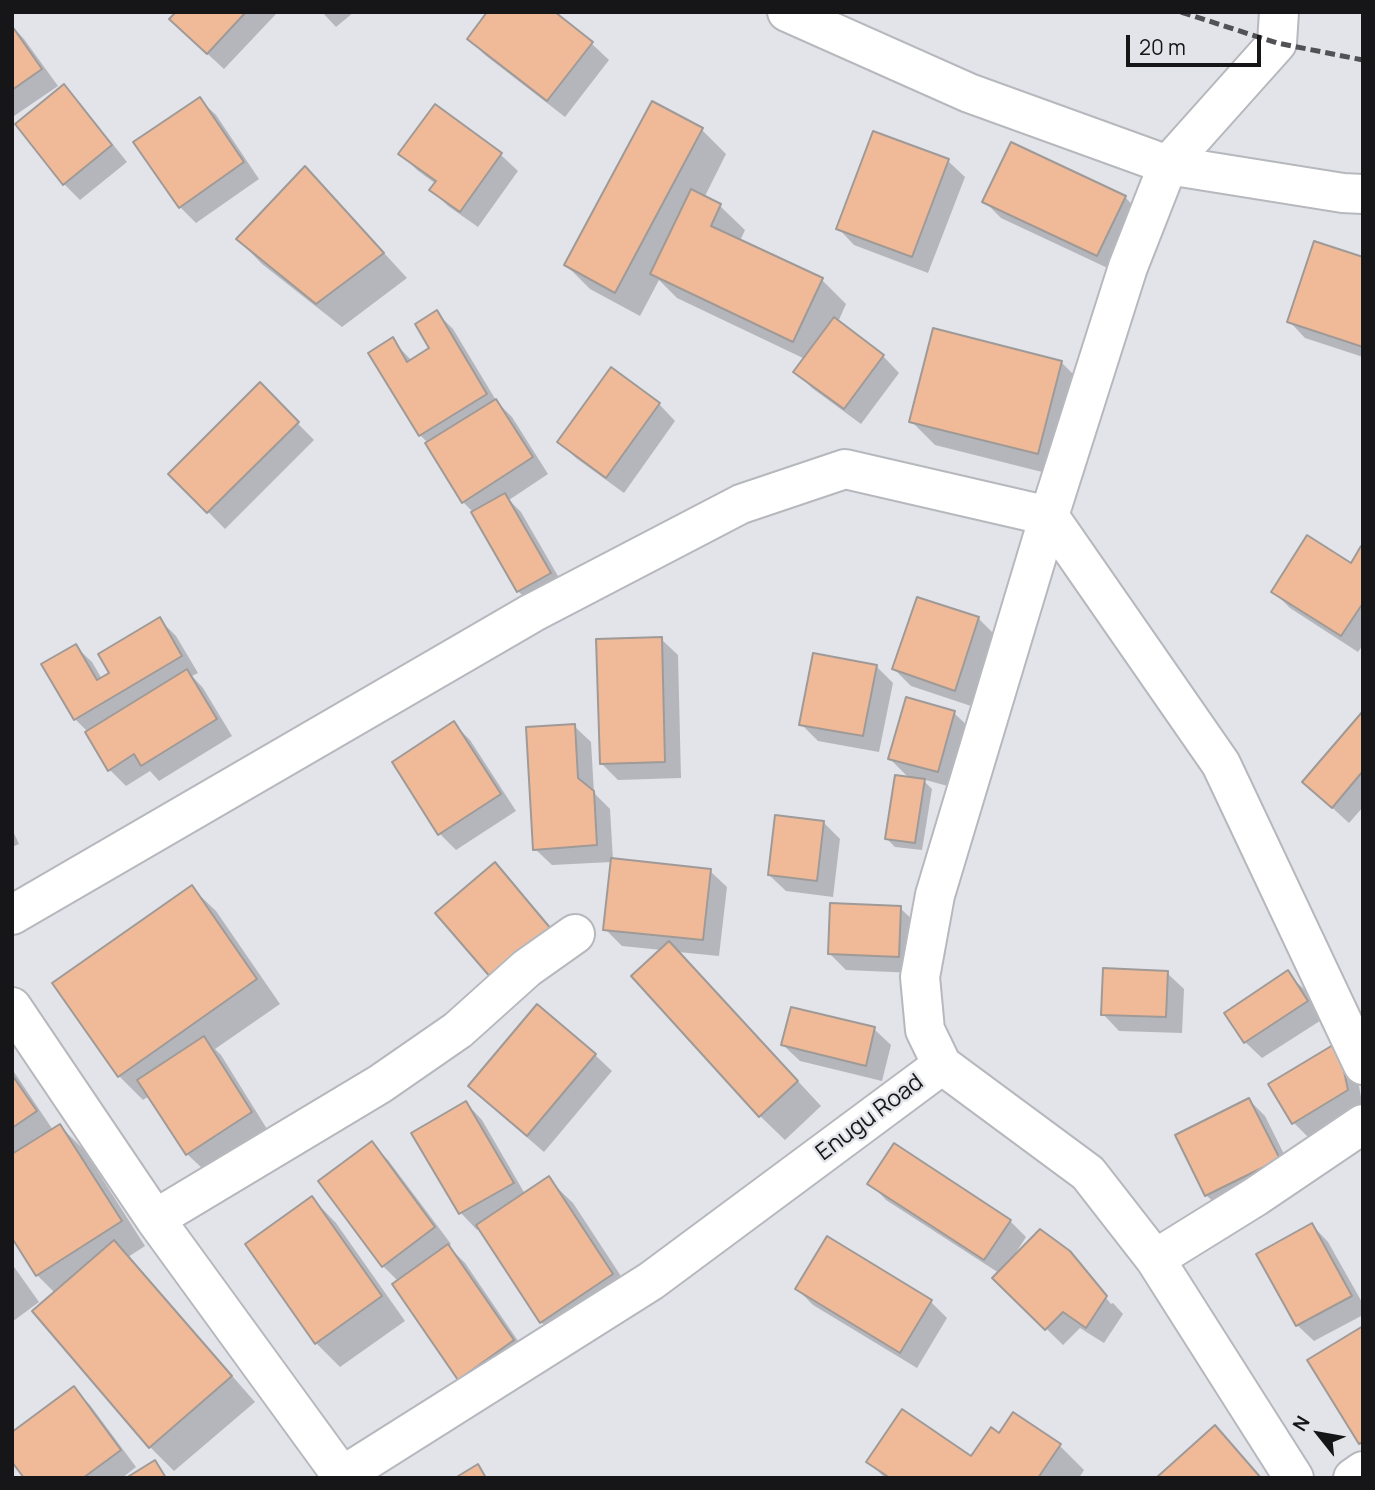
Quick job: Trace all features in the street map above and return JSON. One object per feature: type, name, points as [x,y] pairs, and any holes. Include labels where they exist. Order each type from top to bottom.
[{"type":"street","points":[[787,12],[969,93],[1168,165],[1363,194]]},
{"type":"street","points":[[942,1065],[925,1030],[920,977],[935,895],[1049,516],[1128,267],[1168,165],[1277,43],[1279,12]]},
{"type":"street","points":[[12,915],[532,613],[741,503],[845,469],[1049,516],[1221,764],[1363,1065]]},
{"type":"street","points":[[155,1219],[380,1084],[458,1030],[527,968],[575,934]]},
{"type":"street","points":[[12,1007],[155,1219],[343,1477]]},
{"type":"street","name":"Enugu Road","points":[[343,1477],[651,1281],[942,1065],[1088,1173],[1155,1259],[1294,1478]]},
{"type":"street","points":[[1155,1259],[1255,1197],[1363,1124]]},
{"type":"street","points":[[1353,1478],[1363,1471]]},
{"type":"building","points":[[176,12],[246,12],[207,54],[169,19]]},
{"type":"building","points":[[487,12],[555,12],[593,42],[547,101],[467,39]]},
{"type":"building","points":[[12,26],[42,69],[12,90]]},
{"type":"building","points":[[64,84],[112,145],[63,185],[15,124]]},
{"type":"building","points":[[200,97],[244,162],[179,208],[133,142]]},
{"type":"building","points":[[652,101],[703,128],[615,293],[564,265]]},
{"type":"building","points":[[435,104],[502,153],[460,212],[429,190],[436,181],[398,154]]},
{"type":"building","points":[[873,131],[949,159],[912,257],[836,229]]},
{"type":"building","points":[[1011,142],[1126,196],[1097,256],[982,202]]},
{"type":"building","points":[[305,166],[384,253],[316,304],[236,239]]},
{"type":"building","points":[[691,189],[721,204],[711,226],[823,278],[793,342],[650,274]]},
{"type":"building","points":[[1314,241],[1363,257],[1363,347],[1287,322]]},
{"type":"building","points":[[437,310],[487,394],[419,436],[368,353],[393,337],[407,362],[429,348],[415,324]]},
{"type":"building","points":[[834,317],[884,355],[844,409],[793,372]]},
{"type":"building","points":[[933,328],[1062,361],[1038,454],[909,422]]},
{"type":"building","points":[[611,367],[660,403],[606,478],[557,442]]},
{"type":"building","points":[[260,382],[299,422],[207,513],[168,474]]},
{"type":"building","points":[[496,399],[533,457],[462,503],[425,443]]},
{"type":"building","points":[[505,493],[551,573],[517,592],[471,512]]},
{"type":"building","points":[[1307,535],[1351,563],[1361,546],[1363,547],[1363,603],[1341,636],[1271,592]]},
{"type":"building","points":[[917,597],[979,617],[955,691],[892,669]]},
{"type":"building","points":[[160,617],[182,656],[74,720],[41,664],[76,644],[97,680],[109,673],[98,654]]},
{"type":"building","points":[[662,637],[665,762],[600,764],[596,639]]},
{"type":"building","points":[[813,653],[877,665],[863,736],[799,725]]},
{"type":"building","points":[[187,669],[217,719],[141,766],[134,754],[108,771],[85,732]]},
{"type":"building","points":[[906,697],[955,711],[938,772],[888,759]]},
{"type":"building","points":[[1363,711],[1363,771],[1332,808],[1302,782]]},
{"type":"building","points":[[454,721],[501,794],[438,835],[392,762]]},
{"type":"building","points":[[575,724],[578,778],[594,791],[597,845],[533,850],[526,727]]},
{"type":"building","points":[[895,775],[925,779],[915,843],[885,839]]},
{"type":"building","points":[[775,815],[824,821],[817,881],[768,875]]},
{"type":"building","points":[[611,858],[711,869],[703,940],[603,930]]},
{"type":"building","points":[[495,862],[551,929],[492,979],[435,913]]},
{"type":"building","points":[[192,885],[257,979],[118,1077],[52,983]]},
{"type":"building","points":[[830,903],[901,906],[899,957],[828,954]]},
{"type":"building","points":[[669,941],[798,1081],[759,1117],[631,976]]},
{"type":"building","points":[[1103,968],[1168,971],[1166,1017],[1101,1015]]},
{"type":"building","points":[[1288,970],[1308,1001],[1244,1043],[1224,1013]]},
{"type":"building","points":[[537,1004],[596,1054],[527,1136],[468,1086]]},
{"type":"building","points":[[791,1007],[875,1027],[866,1066],[781,1045]]},
{"type":"building","points":[[204,1036],[252,1112],[186,1155],[137,1080]]},
{"type":"building","points":[[1338,1042],[1348,1090],[1292,1124],[1268,1084]]},
{"type":"building","points":[[12,1075],[37,1111],[12,1128]]},
{"type":"building","points":[[1249,1098],[1280,1159],[1205,1196],[1175,1135]]},
{"type":"building","points":[[466,1101],[514,1183],[459,1214],[411,1133]]},
{"type":"building","points":[[60,1124],[122,1221],[36,1276],[12,1238],[12,1154]]},
{"type":"building","points":[[372,1141],[435,1227],[382,1267],[318,1181]]},
{"type":"building","points":[[894,1143],[1011,1220],[984,1260],[867,1184]]},
{"type":"building","points":[[549,1176],[613,1274],[540,1323],[476,1225]]},
{"type":"building","points":[[312,1196],[382,1296],[315,1344],[245,1244]]},
{"type":"building","points":[[1312,1223],[1352,1296],[1296,1326],[1256,1254]]},
{"type":"building","points":[[1040,1229],[1070,1251],[1107,1296],[1086,1328],[1063,1312],[1045,1330],[992,1278]]},
{"type":"building","points":[[827,1236],[932,1300],[900,1353],[795,1289]]},
{"type":"building","points":[[114,1240],[232,1376],[149,1448],[32,1311]]},
{"type":"building","points":[[448,1244],[514,1340],[458,1380],[392,1284]]},
{"type":"building","points":[[1363,1326],[1363,1442],[1359,1444],[1307,1360]]},
{"type":"building","points":[[74,1386],[121,1450],[83,1478],[24,1478],[12,1462],[12,1432]]},
{"type":"building","points":[[902,1409],[971,1456],[991,1427],[999,1433],[1013,1412],[1061,1444],[1038,1478],[890,1478],[866,1462]]},
{"type":"building","points":[[1215,1425],[1261,1478],[1156,1478]]},
{"type":"building","points":[[155,1460],[166,1478],[126,1478]]},
{"type":"building","points":[[478,1464],[486,1478],[455,1478]]},
{"type":"railway","points":[[1181,12],[1277,43],[1363,60]]}]
